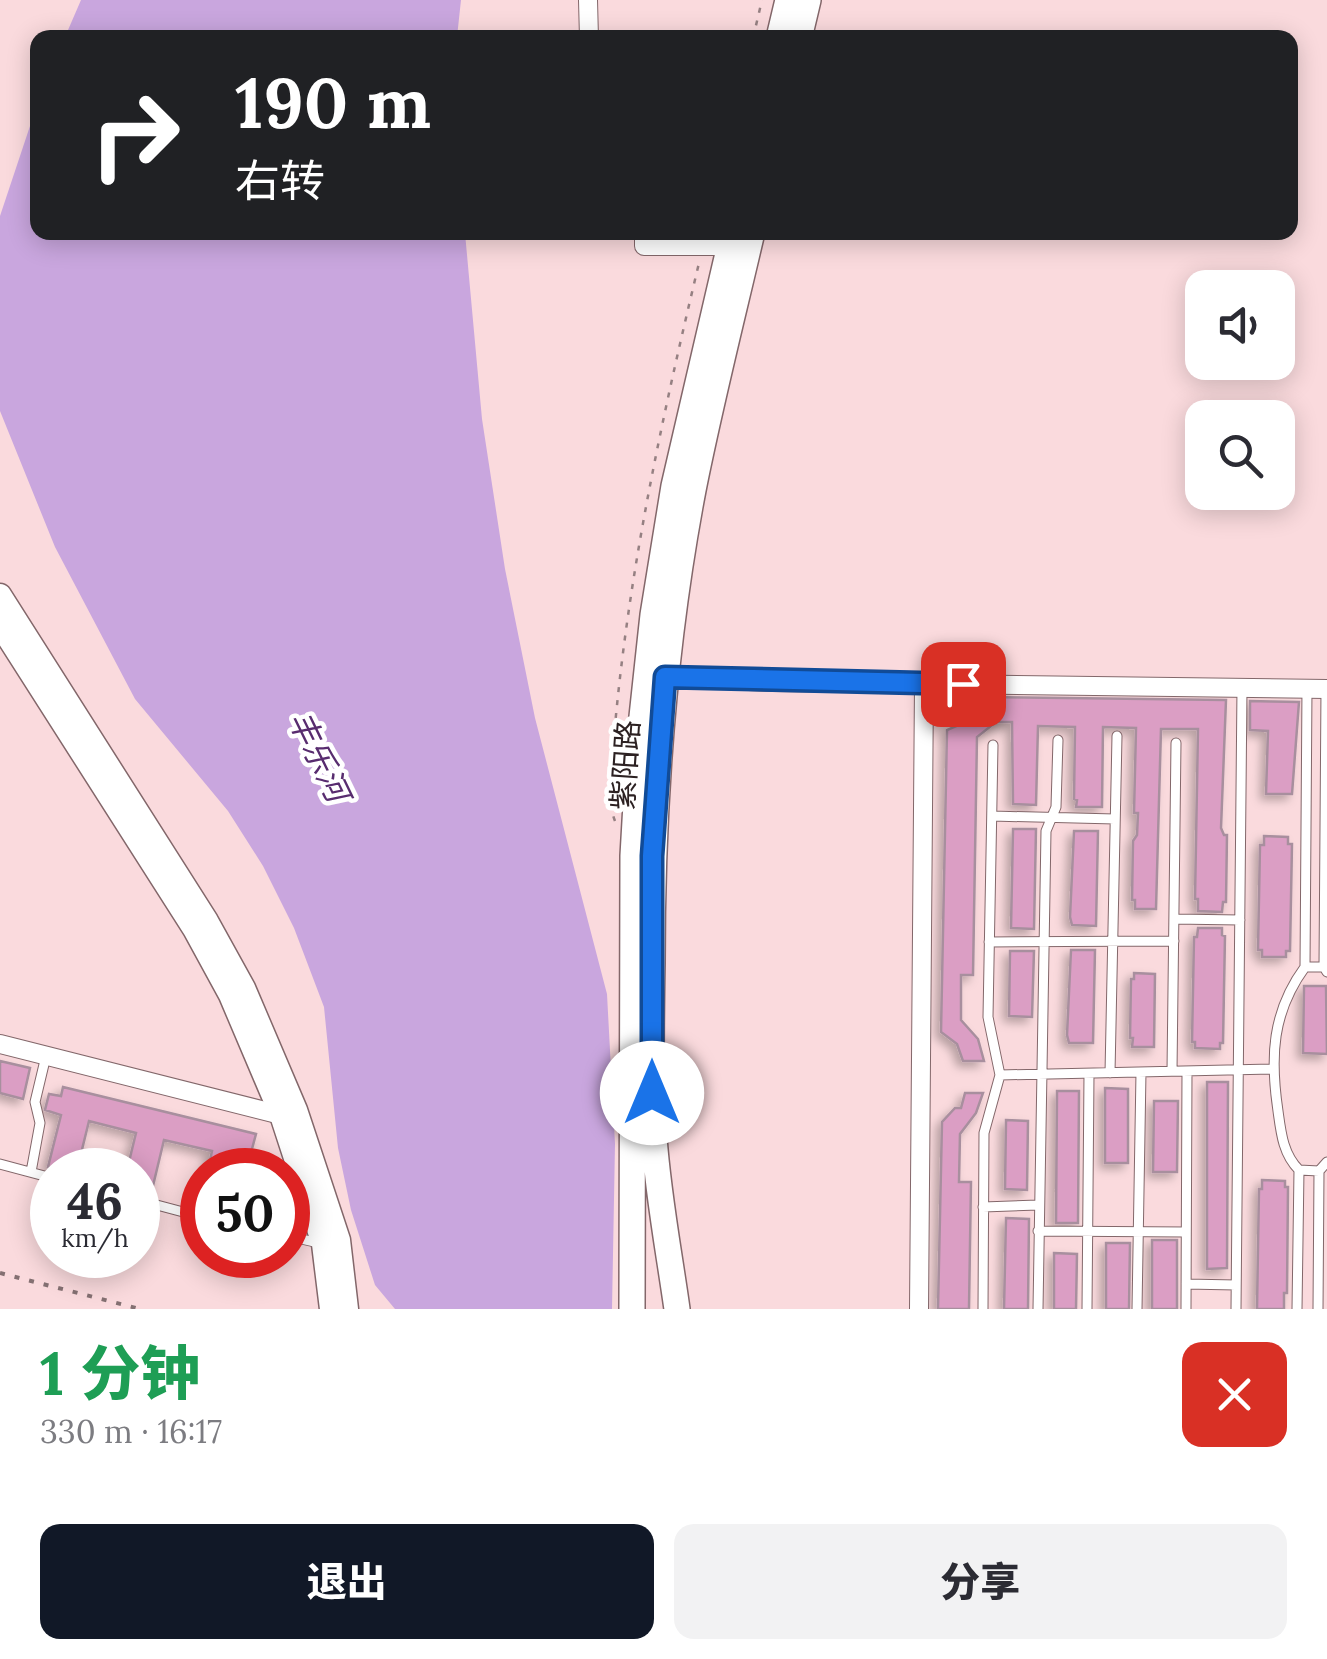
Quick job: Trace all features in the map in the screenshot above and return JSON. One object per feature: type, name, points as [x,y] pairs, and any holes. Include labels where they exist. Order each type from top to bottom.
[{"type":"main road","points":[[781,30],[788,0]]},
{"type":"main road","points":[[801,30],[808,0]]},
{"type":"main road","name":"紫阳路","points":[[632,1309],[633,856],[640,735],[674,486],[731,240]]},
{"type":"main road","name":"紫阳路","points":[[677,1309],[659,1194],[652,1093],[652,856],[665,677],[693,490],[750,240]]},
{"type":"street","points":[[588,0],[589,30]]},
{"type":"street","points":[[644,240],[644,246],[731,240]]},
{"type":"street","points":[[0,596],[208,920],[244,988],[285,1081],[338,1240],[347,1309]]},
{"type":"street","points":[[0,625],[194,929],[246,1029],[281,1116],[323,1244],[331,1309]]},
{"type":"street","points":[[665,677],[1320,689]]},
{"type":"street","points":[[919,1309],[924,684]]},
{"type":"street","points":[[0,1044],[281,1116]]},
{"type":"lane","points":[[1236,1309],[1242,688]]},
{"type":"lane","points":[[1305,966],[1326,970],[1326,820],[1320,689]]},
{"type":"lane","points":[[1298,1309],[1299,1170],[1285,1150],[1272,1069],[1278,1018],[1289,990],[1305,966],[1320,689]]},
{"type":"lane","points":[[1110,1073],[1117,736]]},
{"type":"lane","points":[[1038,1309],[1046,831],[1056,807],[1058,740]]},
{"type":"lane","points":[[1172,1072],[1176,743]]},
{"type":"lane","points":[[984,1309],[984,1133],[1000,1075],[988,1017],[993,745]]},
{"type":"lane","points":[[992,816],[1115,819]]},
{"type":"lane","points":[[1174,919],[1240,920]]},
{"type":"lane","points":[[989,942],[1174,942]]},
{"type":"lane","points":[[35,1148],[40,1123],[35,1102],[46,1056]]},
{"type":"lane","points":[[1000,1075],[1272,1069]]},
{"type":"lane","points":[[1186,1309],[1187,1071]]},
{"type":"lane","points":[[1138,1309],[1140,1072]]},
{"type":"lane","points":[[1087,1309],[1089,1074]]},
{"type":"lane","points":[[0,1164],[30,1172]]},
{"type":"lane","points":[[1299,1170],[1323,1166],[1323,1260],[1318,1309]]},
{"type":"lane","points":[[983,1207],[1038,1204]]},
{"type":"lane","points":[[1038,1230],[1186,1232]]},
{"type":"lane","points":[[310,1241],[323,1244]]},
{"type":"lane","points":[[1186,1284],[1236,1284]]},
{"type":"path","points":[[754,30],[762,0]]},
{"type":"water","points":[[81,0],[461,0],[458,30],[68,30]]},
{"type":"water","name":"丰乐河","points":[[30,126],[30,240],[466,240],[482,419],[505,569],[535,718],[607,994],[615,1144],[612,1309],[395,1309],[375,1285],[351,1210],[338,1148],[324,1007],[294,928],[263,866],[228,811],[135,699],[55,547],[0,411],[0,216]]},
{"type":"building","points":[[989,697],[1226,700],[1221,828],[1227,835],[1226,902],[1222,912],[1198,911],[1195,899],[1198,729],[1161,729],[1156,909],[1135,909],[1132,900],[1133,841],[1138,813],[1134,813],[1136,728],[1103,727],[1102,807],[1076,807],[1075,727],[1038,726],[1036,805],[1013,804],[1012,722],[996,722],[977,737],[973,975],[961,975],[961,1020],[978,1039],[984,1061],[963,1061],[957,1044],[941,1032],[947,730],[968,721]]},
{"type":"building","points":[[1250,701],[1299,702],[1292,794],[1266,794],[1268,731],[1250,730]]},
{"type":"building","points":[[1013,829],[1036,829],[1034,929],[1011,928]]},
{"type":"building","points":[[1074,831],[1098,831],[1096,926],[1072,925],[1070,917]]},
{"type":"building","points":[[1264,836],[1288,837],[1288,844],[1292,844],[1290,951],[1286,951],[1286,957],[1262,957],[1262,950],[1258,950],[1260,845],[1264,845]]},
{"type":"building","points":[[1198,928],[1222,928],[1225,936],[1220,1049],[1195,1048],[1192,1042],[1194,937]]},
{"type":"building","points":[[1071,950],[1095,950],[1093,1043],[1069,1043],[1067,1035]]},
{"type":"building","points":[[1010,951],[1034,951],[1032,1017],[1009,1016]]},
{"type":"building","points":[[1134,973],[1155,974],[1154,1047],[1132,1047]]},
{"type":"building","points":[[1304,986],[1326,986],[1327,1054],[1303,1053]]},
{"type":"building","points":[[0,1061],[30,1068],[23,1099],[0,1093]]},
{"type":"building","points":[[1207,1082],[1228,1082],[1227,1268],[1207,1269]]},
{"type":"building","points":[[63,1087],[256,1134],[252,1148],[199,1148],[164,1140],[160,1157],[160,1148],[132,1148],[136,1133],[89,1121],[82,1148],[53,1148],[61,1115],[45,1110],[49,1094],[61,1096]]},
{"type":"building","points":[[1105,1088],[1128,1089],[1128,1163],[1105,1163]]},
{"type":"building","points":[[1057,1091],[1079,1091],[1078,1223],[1056,1223]]},
{"type":"building","points":[[965,1093],[983,1093],[976,1113],[960,1134],[959,1182],[971,1182],[969,1309],[938,1309],[942,1122],[955,1108],[961,1108]]},
{"type":"building","points":[[1154,1101],[1178,1101],[1177,1172],[1153,1172]]},
{"type":"building","points":[[1006,1120],[1028,1121],[1027,1190],[1005,1189]]},
{"type":"building","points":[[1262,1180],[1285,1181],[1288,1187],[1284,1309],[1257,1309]]},
{"type":"building","points":[[1006,1218],[1029,1219],[1028,1309],[1004,1309]]},
{"type":"building","points":[[1152,1240],[1177,1240],[1177,1309],[1152,1309]]},
{"type":"building","points":[[1106,1243],[1130,1243],[1129,1309],[1106,1309]]},
{"type":"building","points":[[1054,1253],[1077,1254],[1076,1309],[1054,1309]]},
{"type":"railway","points":[[0,1273],[140,1309]]},
{"type":"route","points":[[652,1093],[652,856],[665,677],[963,684]]}]
